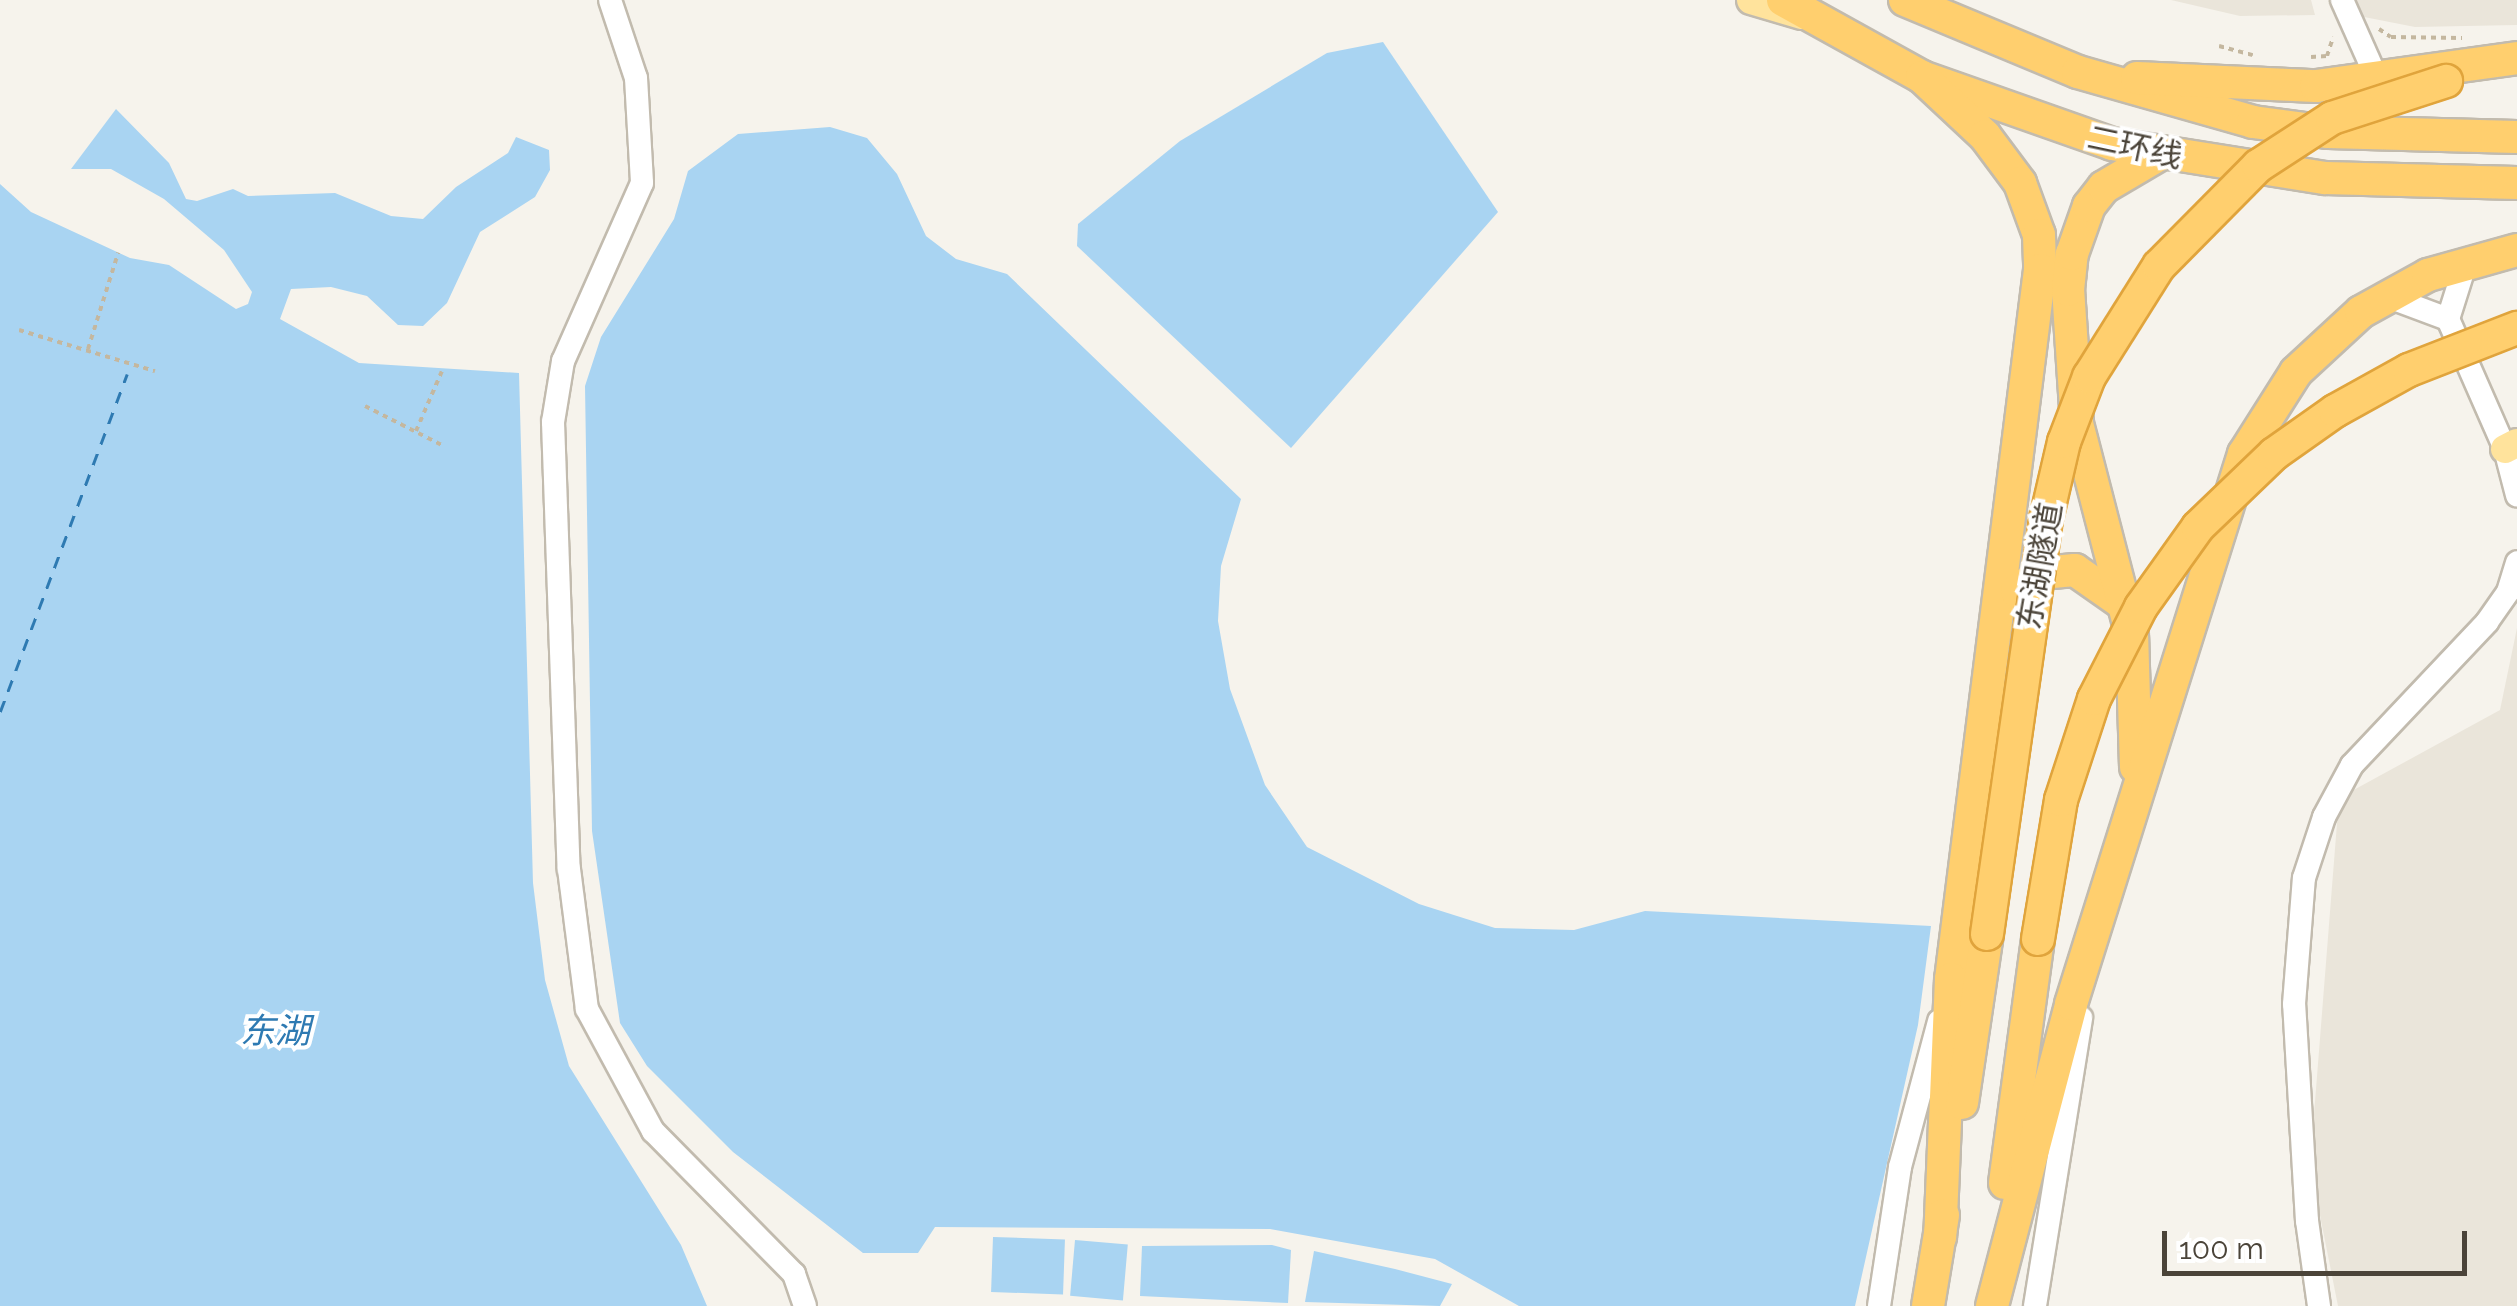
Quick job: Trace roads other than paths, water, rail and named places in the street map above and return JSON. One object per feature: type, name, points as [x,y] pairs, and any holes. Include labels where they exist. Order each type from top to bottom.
[{"type":"highway","name":"二环线","points":[[1783,0],[1922,76],[2059,130],[2160,154],[2325,178],[2517,183]]},
{"type":"highway","name":"二环线","points":[[1905,0],[2078,72],[2253,122],[2328,132],[2517,137]]},
{"type":"highway","points":[[2078,72],[2258,85],[2378,81],[2517,58]]},
{"type":"highway","name":"东湖隧道","points":[[1928,1306],[2048,515],[2064,442],[2089,377],[2159,266],[2258,166],[2332,118],[2384,96],[2517,72]]},
{"type":"highway","points":[[1922,76],[2006,160],[2039,235],[2040,270],[1952,980],[1940,1237]]},
{"type":"highway","points":[[2136,801],[2135,672],[2125,604],[2078,424],[2068,290],[2089,206],[2104,187],[2160,154]]},
{"type":"highway","points":[[1991,1306],[2104,900],[2244,454],[2276,400],[2314,351],[2386,296],[2466,262],[2517,250]]},
{"type":"highway","points":[[1991,1306],[2038,939],[2061,800],[2094,699],[2141,608],[2198,528],[2274,454],[2334,411],[2409,370],[2517,328]]},
{"type":"highway","points":[[1995,624],[2023,585],[2058,569],[2092,576],[2125,604]]},
{"type":"main road","points":[[1751,0],[1814,18]]},
{"type":"street","points":[[610,0],[636,78],[642,183],[563,361],[554,422],[569,869],[587,1009],[653,1131],[794,1274],[805,1306]]},
{"type":"street","points":[[2342,0],[2378,81]]},
{"type":"street","points":[[2448,319],[2466,262]]},
{"type":"street","points":[[2386,296],[2448,319],[2511,446],[2517,495]]},
{"type":"street","points":[[2320,1306],[2307,1221],[2294,1004],[2304,878],[2324,817],[2352,765],[2487,622],[2508,592],[2517,562]]},
{"type":"street","points":[[2036,1306],[2104,900]]},
{"type":"street","points":[[1879,1306],[1900,1167],[1952,980]]},
{"type":"water","points":[[1383,42],[1498,212],[1291,448],[1077,246],[1078,224],[1180,141],[1327,53]]},
{"type":"water","name":"东湖","points":[[116,109],[169,163],[186,199],[197,201],[233,189],[248,196],[335,193],[391,216],[423,219],[456,187],[508,153],[516,137],[549,150],[550,170],[535,197],[480,232],[447,303],[423,326],[398,325],[367,296],[331,287],[291,289],[280,319],[359,363],[519,373],[533,883],[545,980],[569,1066],[681,1245],[707,1306],[0,1306],[0,184],[31,212],[130,258],[169,265],[236,309],[248,304],[252,292],[224,250],[164,199],[111,169],[71,169]]},
{"type":"water","points":[[830,127],[867,138],[897,174],[926,236],[956,259],[1007,274],[1241,499],[1221,566],[1218,621],[1230,689],[1265,785],[1307,847],[1419,904],[1495,928],[1574,930],[1645,911],[1931,926],[1918,1025],[1855,1306],[1519,1306],[1435,1259],[1270,1229],[935,1227],[918,1253],[863,1253],[733,1152],[647,1066],[620,1023],[592,831],[585,386],[601,337],[674,219],[688,171],[738,134]]},
{"type":"water","points":[[993,1237],[1065,1240],[1063,1294],[991,1292]]},
{"type":"water","points":[[1075,1240],[1128,1245],[1123,1300],[1070,1296]]},
{"type":"water","points":[[1272,1245],[1291,1250],[1288,1303],[1140,1296],[1142,1246]]},
{"type":"water","points":[[1314,1251],[1452,1284],[1440,1306],[1305,1302]]}]
